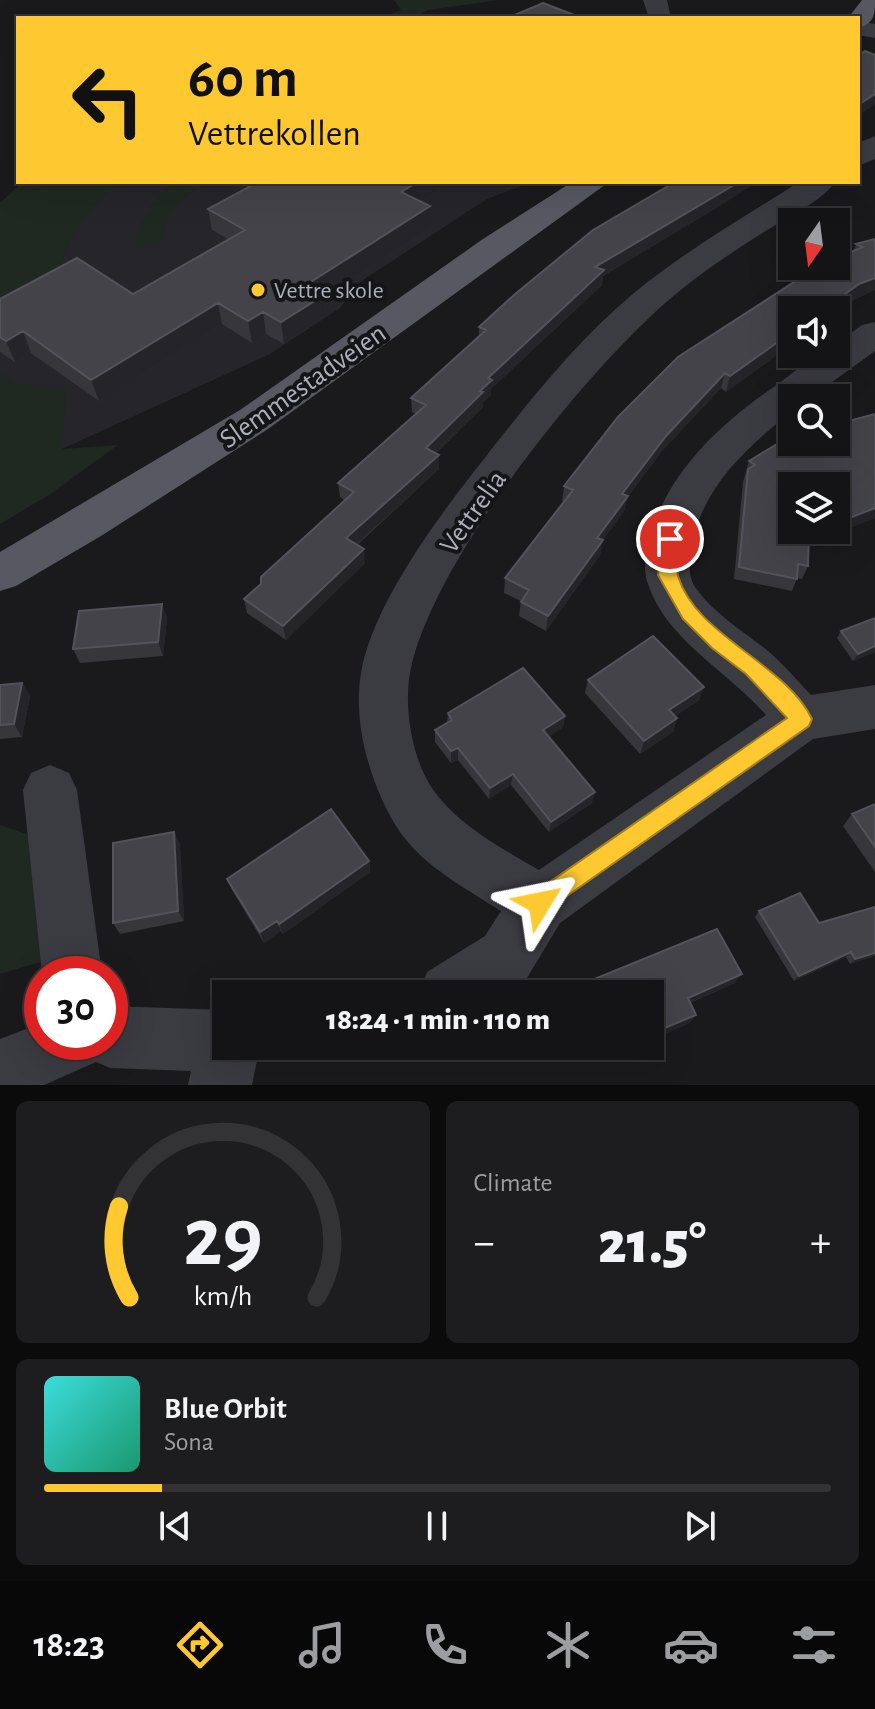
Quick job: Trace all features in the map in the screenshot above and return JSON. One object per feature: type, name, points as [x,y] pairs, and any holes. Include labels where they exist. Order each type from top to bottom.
[{"type":"main road","name":"Slemmestadveien","points":[[0,573],[217,444],[336,363],[495,246],[591,184]]},
{"type":"street","name":"Vettrelia","points":[[540,903],[447,841],[421,817],[394,761],[382,716],[386,667],[400,624],[437,560],[512,453],[623,321],[681,273],[817,184]]},
{"type":"street","points":[[801,719],[753,668],[719,643],[690,613],[668,575],[670,539],[681,507],[715,459],[789,393],[875,333]]},
{"type":"street","points":[[471,980],[506,957],[540,903],[801,719],[875,707]]},
{"type":"street","points":[[50,790],[70,956]]},
{"type":"street","points":[[128,1038],[212,1041]]},
{"type":"street","points":[[0,1071],[28,1060]]},
{"type":"street","points":[[220,1085],[226,1060]]},
{"type":"shaded area","points":[[394,0],[499,0],[428,10],[418,16],[387,16],[401,10]]},
{"type":"shaded area","points":[[21,184],[526,184],[487,199],[360,282],[340,308],[270,354],[62,449],[0,490],[0,203]]},
{"type":"shaded area","points":[[21,184],[116,184],[79,228],[55,282],[0,312],[0,203]]},
{"type":"shaded area","points":[[173,184],[195,190],[172,212],[162,242],[136,243],[149,209]]},
{"type":"shaded area","points":[[0,373],[19,384],[66,391],[62,449],[118,445],[49,495],[0,524]]},
{"type":"shaded area","points":[[0,825],[29,835],[50,956],[24,956],[24,967],[0,974]]},
{"type":"building","points":[[543,3],[577,16],[512,16]]},
{"type":"building","points":[[865,51],[875,55],[875,94],[860,104],[860,55]]},
{"type":"building","name":"Vettre skole","points":[[254,184],[415,184],[401,192],[430,206],[306,285],[324,295],[281,322],[263,312],[248,321],[218,303],[91,380],[23,331],[6,341],[0,337],[0,299],[77,258],[133,294],[245,230],[208,209]]},
{"type":"building","points":[[672,184],[736,184],[595,267],[604,270],[488,378],[492,380],[480,391],[483,392],[426,448],[439,455],[346,538],[364,549],[283,626],[244,599],[261,584],[261,577],[354,492],[338,483],[426,405],[411,398],[486,330],[479,327],[593,230]]},
{"type":"building","points":[[875,239],[875,278],[859,284],[842,296],[778,296],[778,342],[730,376],[725,373],[666,436],[622,494],[628,496],[597,538],[603,540],[548,616],[521,602],[529,590],[505,578],[573,490],[564,486],[618,417],[678,357],[797,280],[850,280],[850,252],[863,247],[856,244]]},
{"type":"building","points":[[875,414],[875,508],[850,518],[850,472],[778,472],[778,544],[809,544],[808,566],[798,564],[797,579],[739,567],[748,469],[755,465],[749,461],[778,443],[778,456],[850,456],[850,421]]},
{"type":"building","points":[[162,604],[158,642],[73,649],[79,611]]},
{"type":"building","points":[[875,618],[875,646],[858,654],[841,631]]},
{"type":"building","points":[[653,636],[704,687],[669,710],[677,718],[644,741],[588,680]]},
{"type":"building","points":[[523,668],[565,716],[543,730],[595,792],[551,822],[513,774],[490,788],[458,748],[451,751],[435,730],[452,720],[448,713]]},
{"type":"building","points":[[22,683],[14,724],[0,725],[0,685]]},
{"type":"building","points":[[875,804],[875,847],[852,814]]},
{"type":"building","points":[[331,809],[369,861],[279,924],[277,921],[260,932],[227,879]]},
{"type":"building","points":[[174,832],[178,911],[113,923],[113,843]]},
{"type":"building","points":[[800,893],[819,923],[875,907],[875,953],[855,959],[851,952],[799,976],[759,911]]},
{"type":"building","points":[[717,929],[742,974],[688,998],[696,1015],[664,1028],[664,980],[592,980]]},
{"type":"place","name":"Vettre skole","points":[[258,290]]},
{"type":"route","points":[[540,903],[801,719],[753,668],[719,643],[673,590],[668,575],[670,539]]}]
